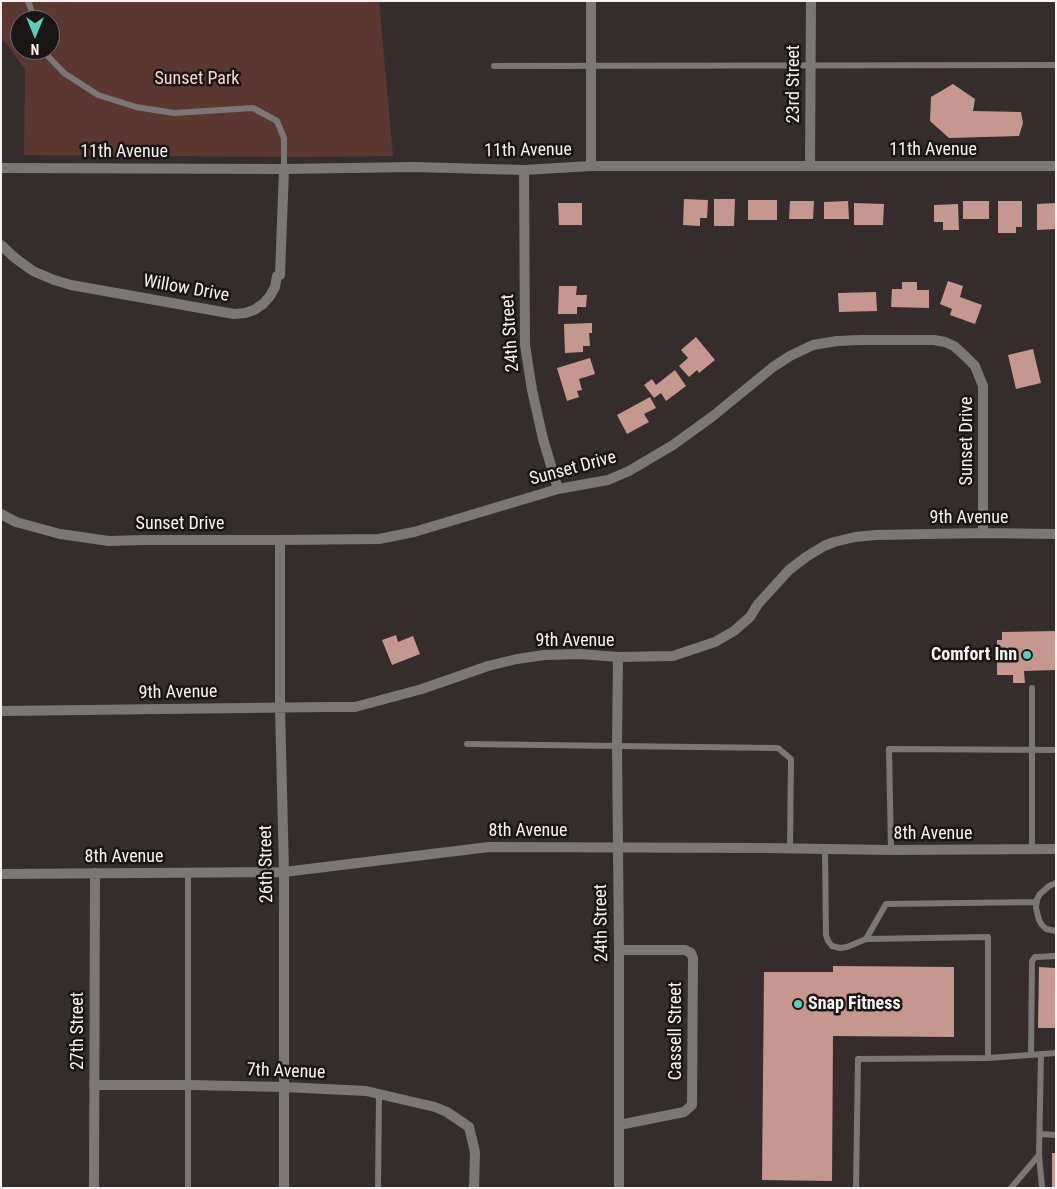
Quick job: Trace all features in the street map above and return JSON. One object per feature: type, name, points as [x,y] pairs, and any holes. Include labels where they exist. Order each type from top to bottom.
[{"type":"street","points":[[591,1],[591,166]]},
{"type":"street","name":"23rd Street","points":[[810,166],[811,1]]},
{"type":"street","name":"11th Avenue","points":[[1,168],[284,169],[414,167],[524,170],[591,166],[1056,166]]},
{"type":"street","name":"Willow Drive","points":[[1,245],[33,271],[62,283],[234,314],[245,314],[263,304],[275,287],[277,276],[280,275],[284,169]]},
{"type":"street","name":"24th Street","points":[[524,170],[525,345],[543,440],[558,490]]},
{"type":"street","name":"Sunset Drive","points":[[1,514],[16,522],[60,534],[110,541],[379,539],[414,532],[558,490],[608,480],[629,471],[673,445],[773,367],[813,345],[861,340],[934,340],[954,346],[964,355],[975,366],[983,386],[983,533]]},
{"type":"street","name":"9th Avenue","points":[[1,711],[355,707],[422,690],[488,666],[517,659],[544,655],[580,654],[618,657],[673,656],[715,642],[734,631],[750,617],[758,604],[790,570],[806,557],[834,542],[876,535],[1056,534]]},
{"type":"street","name":"26th Street","points":[[280,540],[280,707],[284,872],[284,1188]]},
{"type":"street","name":"24th Street","points":[[618,657],[616,746],[619,950],[619,1188]]},
{"type":"street","name":"8th Avenue","points":[[1,874],[284,872],[489,847],[1056,850]]},
{"type":"street","name":"27th Street","points":[[94,1188],[95,874]]},
{"type":"street","name":"Cassell Street","points":[[619,950],[686,950],[691,953],[693,958],[692,1105],[684,1112],[619,1125]]},
{"type":"street","name":"7th Avenue","points":[[94,1085],[284,1087],[366,1091],[435,1107],[447,1112],[469,1127],[475,1152],[474,1188]]},
{"type":"lane","points":[[52,60],[64,73],[98,95],[136,107],[174,113],[253,108],[277,121],[284,138],[284,169]]},
{"type":"lane","points":[[494,66],[1056,65]]},
{"type":"lane","points":[[1032,688],[1032,850]]},
{"type":"lane","points":[[467,744],[778,748],[791,759],[790,848]]},
{"type":"lane","points":[[891,850],[889,749],[1056,750]]},
{"type":"lane","points":[[825,850],[826,935],[832,946],[847,947],[866,939],[988,937],[988,1058]]},
{"type":"lane","points":[[188,873],[188,1188]]},
{"type":"lane","points":[[1056,883],[1040,894],[1037,902],[1039,920],[1046,929],[1056,931]]},
{"type":"lane","points":[[866,939],[886,904],[1037,902]]},
{"type":"lane","points":[[1031,1054],[1032,961],[1035,957],[1056,956]]},
{"type":"lane","points":[[856,1188],[858,1059],[988,1058],[1056,1053]]},
{"type":"lane","points":[[1041,1054],[1039,1155],[1042,1188]]},
{"type":"lane","points":[[378,1188],[379,1094]]},
{"type":"lane","points":[[1040,1134],[1056,1134]]},
{"type":"lane","points":[[1010,1188],[1039,1155]]},
{"type":"green space","name":"Sunset Park","points":[[1,1],[379,1],[393,156],[24,155],[25,70],[18,60],[60,60],[60,10],[10,10],[10,48],[1,40]]},
{"type":"building","points":[[953,84],[975,99],[973,111],[1021,112],[1023,123],[1019,136],[949,138],[930,121],[931,97]]},
{"type":"building","points":[[684,199],[708,200],[707,218],[700,218],[700,226],[683,225]]},
{"type":"building","points":[[714,199],[735,199],[734,226],[714,226]]},
{"type":"building","points":[[748,200],[777,200],[777,220],[748,220]]},
{"type":"building","points":[[790,201],[814,201],[813,219],[789,219]]},
{"type":"building","points":[[848,201],[849,219],[824,219],[824,202]]},
{"type":"building","points":[[963,201],[989,201],[989,219],[963,219]]},
{"type":"building","points":[[998,201],[1022,201],[1022,227],[1016,227],[1016,233],[998,233]]},
{"type":"building","points":[[558,203],[582,203],[582,225],[559,225]]},
{"type":"building","points":[[854,203],[884,204],[883,225],[854,225]]},
{"type":"building","points":[[1056,203],[1056,229],[1037,230],[1037,204]]},
{"type":"building","points":[[958,204],[959,230],[943,230],[943,222],[934,222],[934,205]]},
{"type":"building","points":[[948,281],[963,286],[960,297],[982,305],[975,324],[950,315],[952,309],[940,304]]},
{"type":"building","points":[[902,282],[917,282],[917,290],[929,290],[929,308],[891,307],[892,289],[902,289]]},
{"type":"building","points":[[559,286],[577,286],[576,295],[587,295],[586,307],[577,307],[577,314],[558,314]]},
{"type":"building","points":[[876,292],[877,311],[839,312],[838,293]]},
{"type":"building","points":[[592,323],[592,333],[589,333],[590,346],[583,346],[583,352],[565,353],[564,324]]},
{"type":"building","points":[[696,337],[715,360],[699,373],[697,370],[689,377],[679,366],[688,358],[681,350]]},
{"type":"building","points":[[1033,349],[1041,383],[1016,389],[1008,355]]},
{"type":"building","points":[[590,358],[595,374],[579,379],[582,390],[577,391],[579,397],[567,401],[557,368]]},
{"type":"building","points":[[675,370],[686,386],[666,401],[661,393],[654,398],[644,385],[652,379],[656,385]]},
{"type":"building","points":[[650,397],[656,408],[644,414],[649,422],[627,434],[617,415]]},
{"type":"building","name":"Comfort Inn","points":[[1056,631],[1056,670],[1024,671],[1025,683],[1013,683],[1013,675],[997,675],[997,640],[1002,640],[1002,632]]},
{"type":"building","points":[[396,635],[398,642],[413,636],[420,654],[392,665],[382,640]]},
{"type":"building","points":[[833,966],[954,967],[954,1037],[833,1036],[832,1181],[762,1180],[764,972],[833,972]]},
{"type":"building","points":[[1039,967],[1056,968],[1056,1028],[1038,1028]]},
{"type":"building","points":[[1052,1153],[1056,1153],[1056,1188],[1052,1188]]},
{"type":"place","name":"Comfort Inn","points":[[1027,655]]},
{"type":"place","name":"Snap Fitness","points":[[798,1004]]}]
